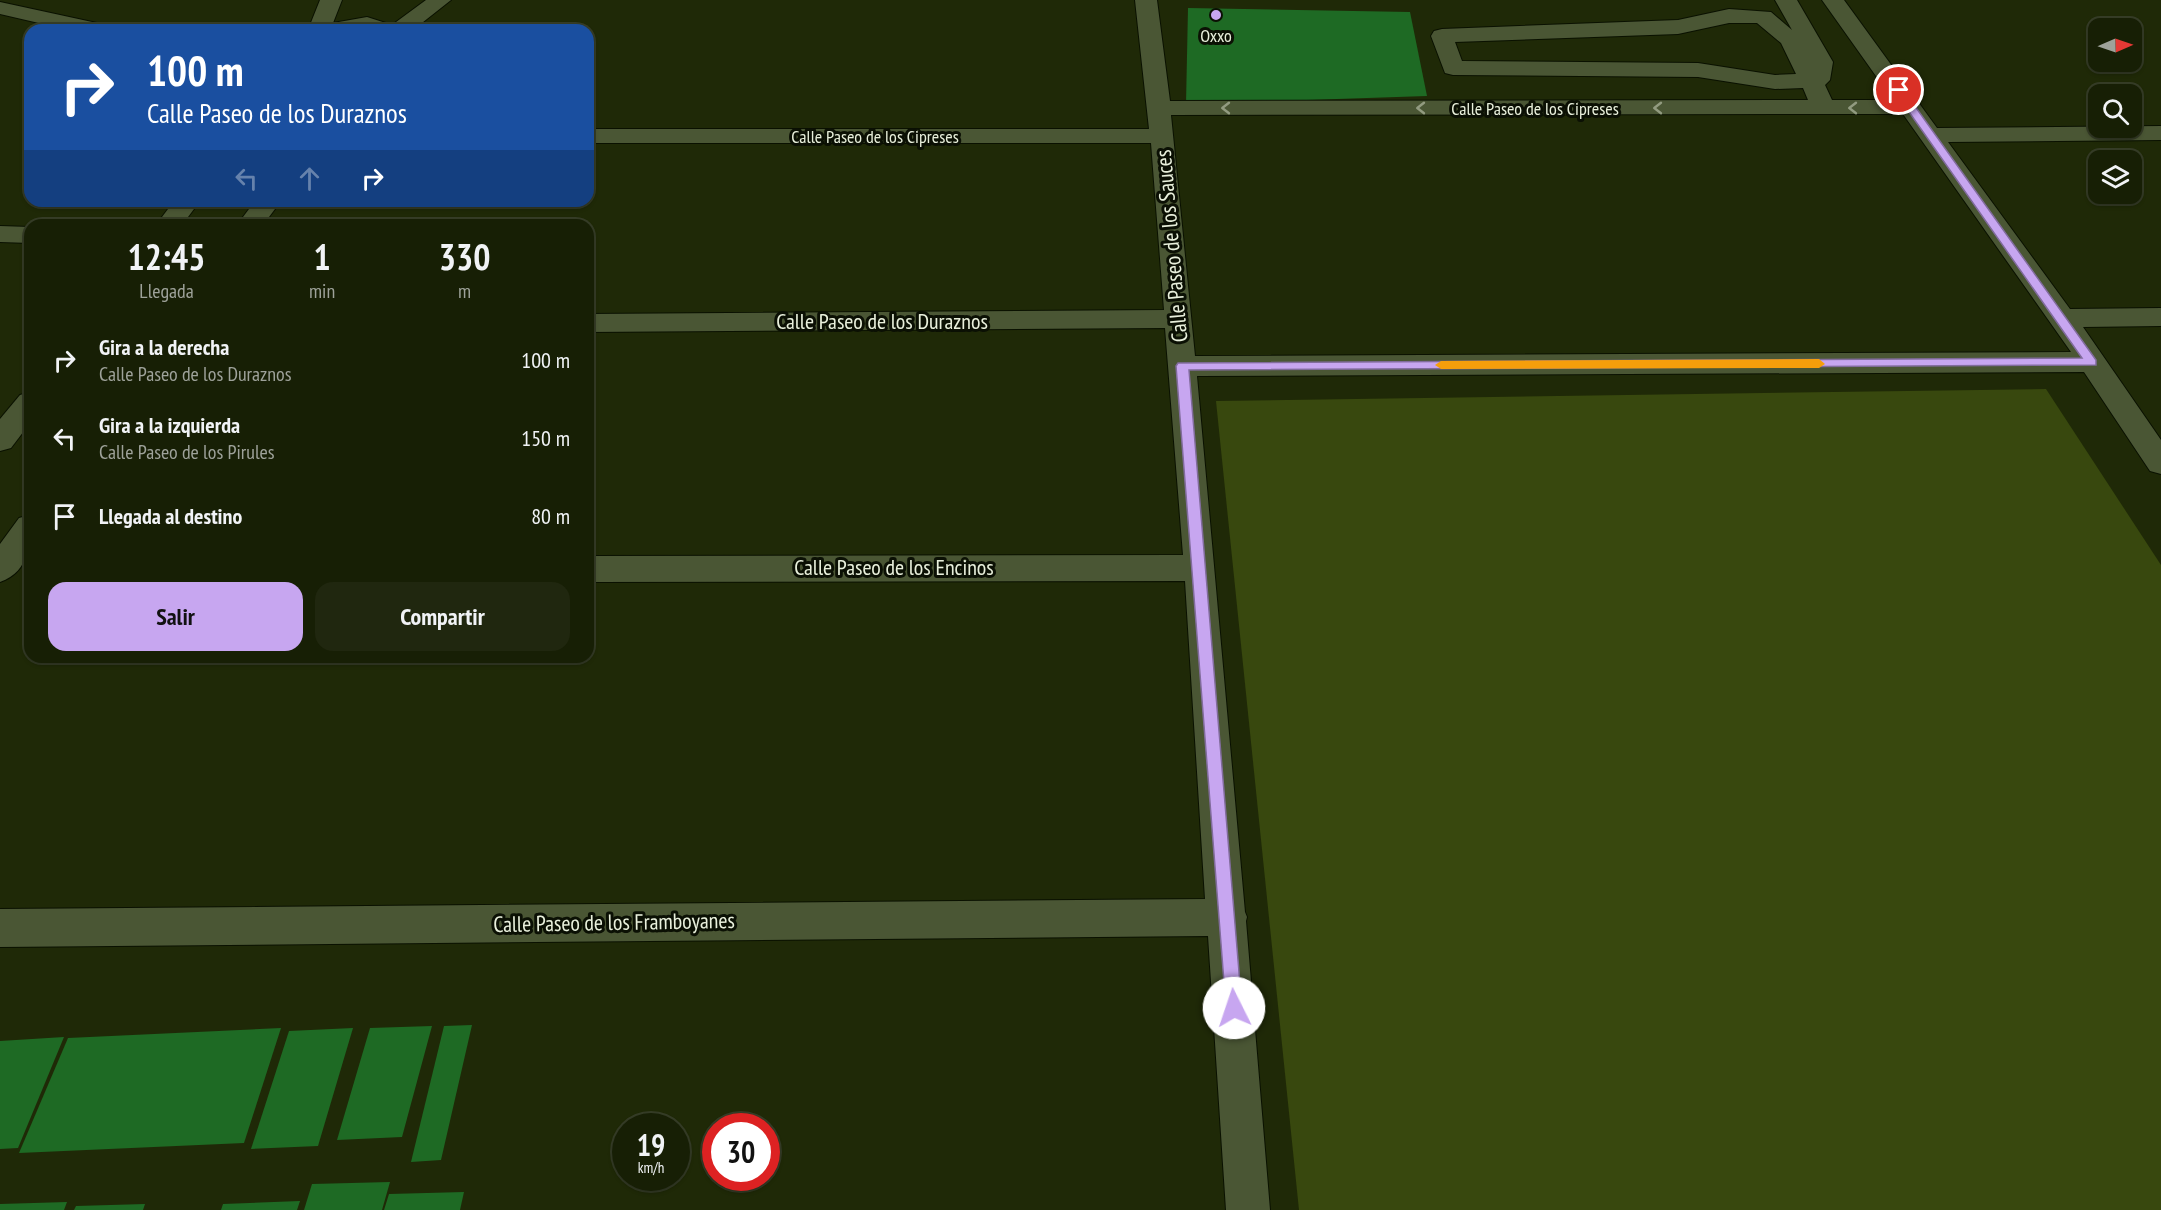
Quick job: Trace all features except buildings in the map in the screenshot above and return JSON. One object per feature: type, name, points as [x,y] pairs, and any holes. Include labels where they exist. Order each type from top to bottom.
[{"type":"street","points":[[321,24],[331,0]]},
{"type":"street","points":[[406,24],[432,3],[440,0]]},
{"type":"street","name":"Calle Paseo de los Sauces","points":[[1146,0],[1160,122],[1200,568],[1228,918],[1248,1210]]},
{"type":"street","points":[[1786,0],[1822,62],[1819,80],[1808,80],[1775,82],[1698,70],[1452,68],[1442,36],[1678,27],[1729,16],[1763,17],[1791,40],[1808,77],[1813,86],[1824,108]]},
{"type":"street","points":[[1833,0],[2062,318],[2161,463]]},
{"type":"street","points":[[0,8],[71,24]]},
{"type":"street","name":"Calle Paseo de los Cipreses","points":[[594,136],[1912,107]]},
{"type":"street","points":[[1931,135],[2161,134]]},
{"type":"street","points":[[0,234],[24,235]]},
{"type":"street","points":[[2062,318],[2161,317]]},
{"type":"street","name":"Calle Paseo de los Duraznos","points":[[594,323],[1177,319]]},
{"type":"street","points":[[1182,366],[2091,362]]},
{"type":"street","points":[[0,440],[24,410]]},
{"type":"street","points":[[0,569],[24,535]]},
{"type":"street","name":"Calle Paseo de los Encinos","points":[[594,568],[1200,568]]},
{"type":"street","points":[[0,573],[24,572]]},
{"type":"street","name":"Calle Paseo de los Framboyanes","points":[[0,928],[1228,918]]},
{"type":"green space","points":[[2046,389],[2161,565],[2161,1210],[1299,1210],[1216,401]]},
{"type":"slow traffic","points":[[1441,365],[1819,364]]},
{"type":"place","name":"Oxxo","points":[[1216,15]]},
{"type":"route","points":[[1234,1008],[1182,366],[2091,362],[1899,90]]}]
